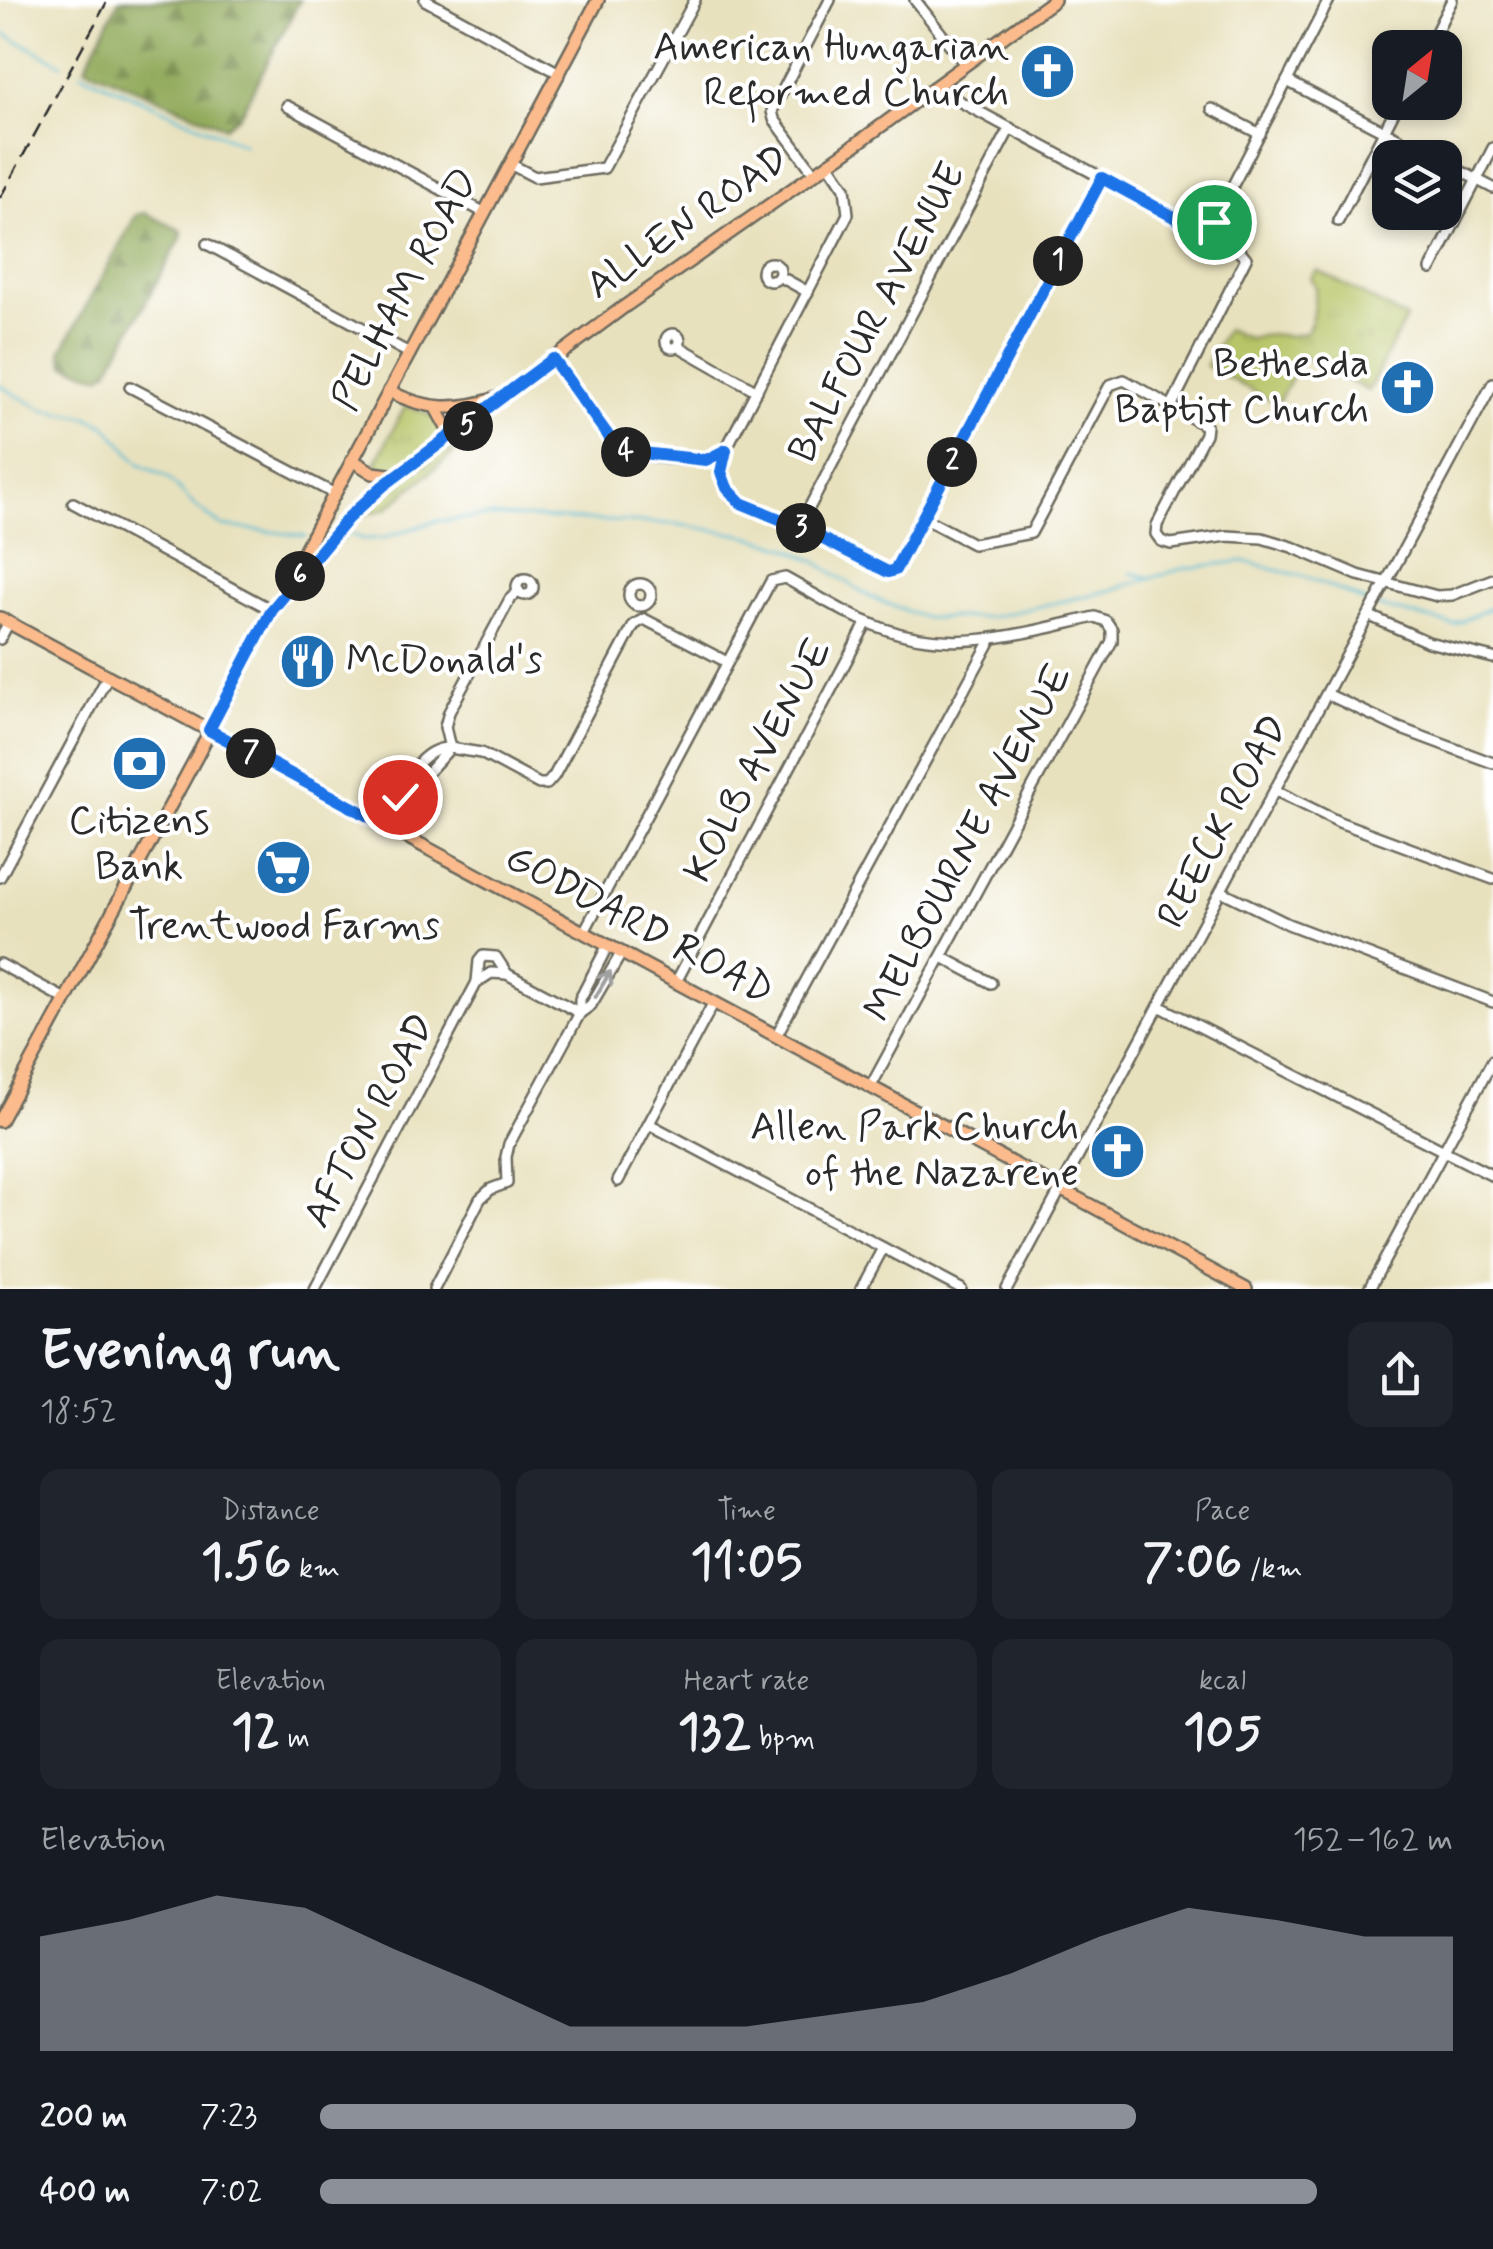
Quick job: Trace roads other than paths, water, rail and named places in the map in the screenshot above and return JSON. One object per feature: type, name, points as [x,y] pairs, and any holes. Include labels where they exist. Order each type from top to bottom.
[{"type":"main road","name":"PELHAM ROAD","points":[[272,610],[598,0]]},
{"type":"main road","name":"ALLEN ROAD","points":[[0,1121],[272,610],[362,503],[553,359],[1054,0]]},
{"type":"main road","name":"ALLEN ROAD","points":[[389,391],[436,408],[474,406],[506,396]]},
{"type":"main road","points":[[436,408],[452,437]]},
{"type":"main road","points":[[352,460],[372,473],[397,476]]},
{"type":"main road","name":"GODDARD ROAD","points":[[4,620],[1246,1289]]},
{"type":"street","points":[[424,0],[559,72]]},
{"type":"street","points":[[510,164],[535,177],[604,168],[695,0]]},
{"type":"street","points":[[814,174],[772,111],[830,0]]},
{"type":"street","points":[[915,0],[965,64]]},
{"type":"street","points":[[926,10],[932,0]]},
{"type":"street","points":[[1207,235],[1328,0]]},
{"type":"street","points":[[1437,30],[1452,0]]},
{"type":"street","points":[[1287,81],[1403,140]]},
{"type":"street","points":[[933,87],[1242,252],[1246,258],[1172,405]]},
{"type":"street","points":[[287,106],[484,213]]},
{"type":"street","points":[[1212,109],[1260,134]]},
{"type":"street","points":[[1338,220],[1390,120]]},
{"type":"street","name":"BALFOUR AVENUE","points":[[799,527],[1010,128]]},
{"type":"street","points":[[1430,269],[1493,148]]},
{"type":"street","points":[[828,163],[846,188],[848,214],[726,450],[721,472],[734,498],[748,507],[799,527],[884,572],[895,570],[1102,178]]},
{"type":"street","points":[[1462,172],[1493,188]]},
{"type":"street","points":[[207,244],[409,353]]},
{"type":"street","points":[[780,276],[808,292]]},
{"type":"street","points":[[678,346],[756,391]]},
{"type":"street","points":[[553,359],[612,441],[624,451],[706,460],[726,450]]},
{"type":"street","points":[[922,517],[973,544],[1028,535],[1114,382],[1124,380],[1205,424],[1206,429],[1157,525],[1156,534],[1161,541],[1171,544],[1227,536],[1262,538],[1345,571],[1446,596],[1493,579]]},
{"type":"street","name":"REECK ROAD","points":[[1007,1289],[1493,384]]},
{"type":"street","points":[[130,386],[335,494]]},
{"type":"street","points":[[73,503],[272,610]]},
{"type":"street","points":[[584,932],[769,584],[776,578],[785,578],[895,633],[926,640],[990,640]]},
{"type":"street","points":[[450,748],[446,726],[449,712],[518,592]]},
{"type":"street","points":[[642,606],[644,619]]},
{"type":"street","points":[[1371,614],[1428,642],[1493,658]]},
{"type":"street","name":"MELBOURNE AVENUE","points":[[871,1086],[1112,641],[1111,626],[1095,617],[990,640]]},
{"type":"street","points":[[644,619],[727,662]]},
{"type":"street","points":[[450,748],[472,750],[535,783],[547,784],[634,626],[644,619]]},
{"type":"street","points":[[0,639],[4,620]]},
{"type":"street","name":"KOLB AVENUE","points":[[676,982],[867,622]]},
{"type":"street","points":[[776,1036],[990,640]]},
{"type":"street","points":[[0,878],[108,676]]},
{"type":"street","points":[[1328,694],[1398,728],[1493,763]]},
{"type":"street","points":[[390,828],[428,772],[450,748]]},
{"type":"street","points":[[1276,790],[1339,822],[1493,879]]},
{"type":"street","points":[[1221,891],[1298,928],[1493,1002]]},
{"type":"street","points":[[434,1289],[480,1199],[507,1183],[509,1144],[580,1013],[580,999],[608,945]]},
{"type":"street","points":[[580,1013],[591,1006],[622,952]]},
{"type":"street","name":"AFTON ROAD","points":[[315,1289],[478,982],[479,962],[490,955],[502,963],[507,974],[491,973],[478,982]]},
{"type":"street","points":[[942,957],[991,983]]},
{"type":"street","points":[[0,964],[65,999]]},
{"type":"street","points":[[507,974],[580,1013]]},
{"type":"street","points":[[618,1181],[714,1002]]},
{"type":"street","points":[[1159,1006],[1493,1176]]},
{"type":"street","points":[[1369,1289],[1493,1060]]},
{"type":"street","points":[[650,1124],[961,1289]]},
{"type":"street","points":[[861,1289],[883,1248]]},
{"type":"waterway","points":[[0,32],[62,64]]},
{"type":"waterway","points":[[81,73],[244,145]]},
{"type":"waterway","points":[[0,386],[42,409],[87,417],[105,425],[140,464],[167,477],[195,506],[222,526],[306,536]]},
{"type":"waterway","points":[[339,540],[351,534],[363,539],[383,538],[436,521],[494,516],[676,524],[748,536],[785,547],[815,561],[870,597],[925,618],[991,617],[1108,591],[1181,569],[1243,561],[1309,578],[1369,603]]},
{"type":"waterway","points":[[1131,573],[1151,578]]},
{"type":"waterway","points":[[1376,606],[1453,625],[1493,607]]},
{"type":"railway","points":[[0,198],[108,0]]},
{"type":"place","name":"American Hungarian Reformed Church","points":[[1048,71]]},
{"type":"place","name":"Bethesda Baptist Church","points":[[1408,388]]},
{"type":"place","name":"McDonald's","points":[[307,661]]},
{"type":"place","name":"Citizens Bank","points":[[139,763]]},
{"type":"place","name":"Trentwood Farms","points":[[284,868]]},
{"type":"place","name":"Allen Park Church of the Nazarene","points":[[1118,1151]]}]
